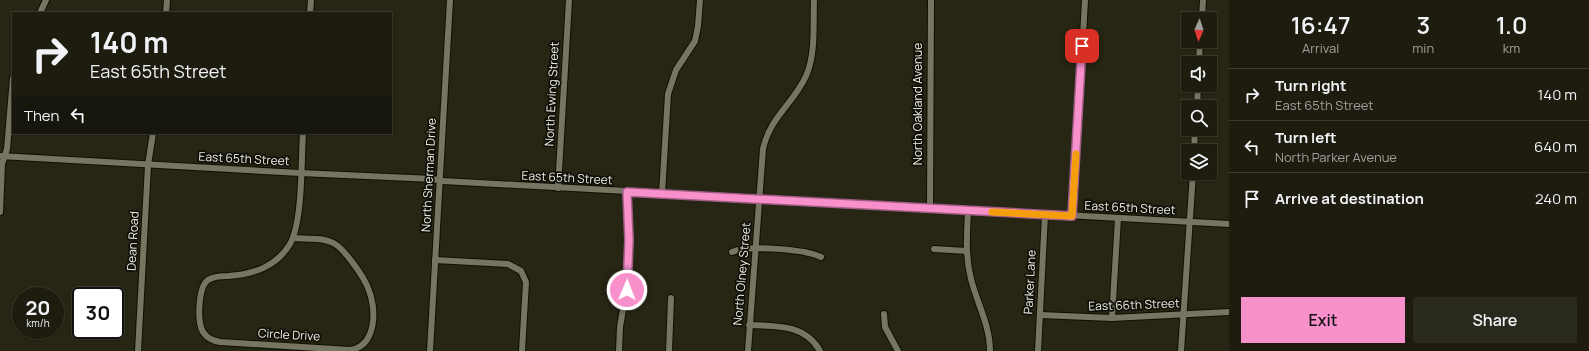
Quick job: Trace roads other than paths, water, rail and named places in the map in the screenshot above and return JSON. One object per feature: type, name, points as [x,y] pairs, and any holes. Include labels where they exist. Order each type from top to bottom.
[{"type":"street","points":[[40,12],[46,0]]},
{"type":"street","points":[[166,12],[167,0]]},
{"type":"street","points":[[310,12],[311,0]]},
{"type":"street","name":"North Sherman Drive","points":[[430,351],[450,0]]},
{"type":"street","name":"North Ewing Street","points":[[558,188],[569,0]]},
{"type":"street","points":[[662,194],[668,94],[676,70],[695,41],[700,0]]},
{"type":"street","name":"North Olney Street","points":[[748,351],[762,156],[766,136],[775,118],[803,82],[809,66],[814,0]]},
{"type":"street","name":"North Oakland Avenue","points":[[930,0],[930,208]]},
{"type":"street","points":[[1072,216],[1085,0]]},
{"type":"street","points":[[1202,12],[1203,0]]},
{"type":"street","points":[[0,212],[2,156],[7,149],[12,90]]},
{"type":"street","name":"Dean Road","points":[[138,351],[148,164],[153,134]]},
{"type":"street","points":[[292,238],[298,219],[303,134]]},
{"type":"street","name":"East 65th Street","points":[[2,156],[662,194],[1229,224]]},
{"type":"street","points":[[1182,351],[1193,180]]},
{"type":"street","points":[[619,351],[621,320],[627,288],[629,240],[627,192]]},
{"type":"street","points":[[968,210],[967,251],[972,282],[987,327],[990,351]]},
{"type":"street","name":"Parker Lane","points":[[1038,351],[1045,215]]},
{"type":"street","points":[[1112,318],[1118,218]]},
{"type":"street","name":"Circle Drive","points":[[292,238],[326,240],[334,243],[363,278],[370,292],[373,310],[371,333],[364,344],[350,350],[220,342],[212,340],[204,333],[200,323],[201,290],[205,283],[214,277],[248,274],[266,267],[282,254],[292,238]]},
{"type":"street","points":[[732,252],[743,248],[805,252],[821,258]]},
{"type":"street","points":[[934,250],[967,251]]},
{"type":"street","points":[[435,260],[508,264],[521,271],[526,282],[522,351]]},
{"type":"street","points":[[669,351],[671,298]]},
{"type":"street","name":"East 66th Street","points":[[1040,315],[1112,318],[1229,312]]},
{"type":"street","points":[[884,314],[885,327],[898,351]]},
{"type":"street","points":[[749,325],[794,329],[808,336],[820,351]]}]
